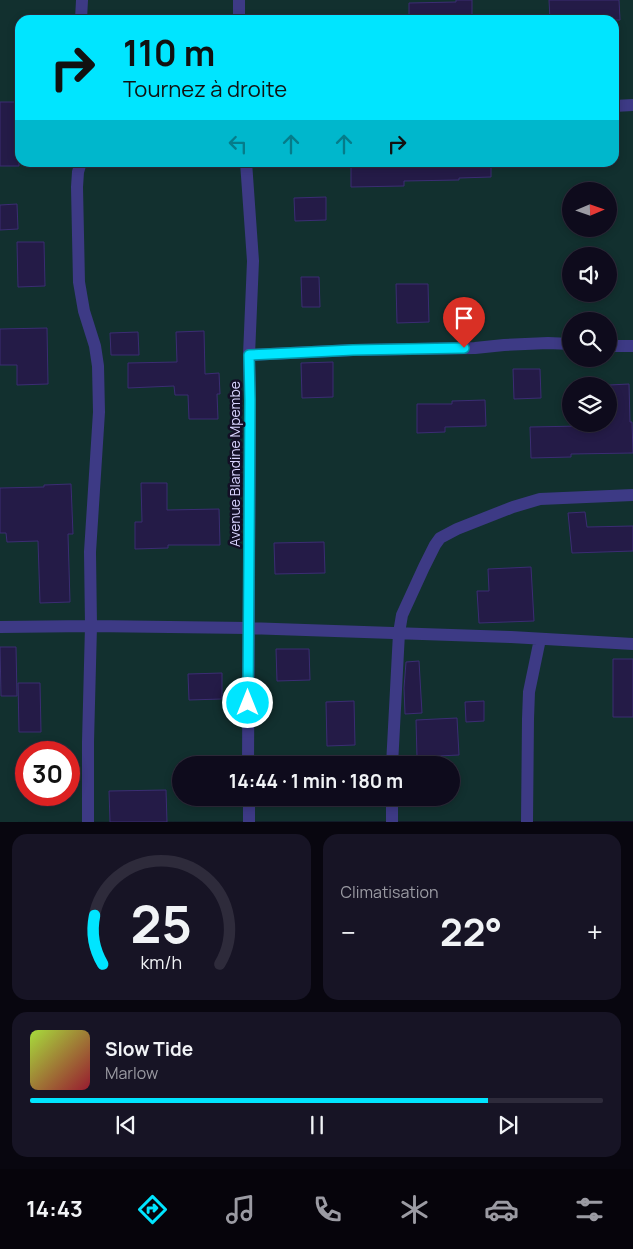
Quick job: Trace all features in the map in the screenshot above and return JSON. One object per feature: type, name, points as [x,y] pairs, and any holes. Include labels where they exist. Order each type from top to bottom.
[{"type":"street","points":[[81,15],[82,0]]},
{"type":"street","points":[[239,0],[239,15]]},
{"type":"street","points":[[619,106],[633,105]]},
{"type":"street","points":[[80,167],[77,187],[79,282],[84,311],[96,353],[99,391],[99,422],[90,552],[91,626],[88,822]]},
{"type":"street","name":"Avenue Blandine Mpembe","points":[[246,167],[253,261],[249,355],[248,756]]},
{"type":"street","points":[[249,355],[562,344]]},
{"type":"street","points":[[617,346],[633,346]]},
{"type":"street","points":[[392,756],[399,633],[402,615],[424,567],[440,538],[457,529],[513,507],[540,499],[633,495]]},
{"type":"street","points":[[0,627],[248,628],[633,644]]},
{"type":"street","points":[[527,822],[529,692],[540,639]]},
{"type":"street","points":[[249,806],[249,822]]},
{"type":"street","points":[[392,806],[392,822]]},
{"type":"green space","points":[[0,0],[633,0],[633,821],[0,822]]},
{"type":"building","points":[[456,0],[472,0],[472,15],[409,15],[409,3],[456,2]]},
{"type":"building","points":[[549,0],[619,0],[620,20],[619,15],[550,15]]},
{"type":"building","points":[[0,102],[15,102],[15,166],[0,166]]},
{"type":"building","points":[[351,167],[491,167],[491,177],[459,178],[459,180],[404,181],[404,186],[351,187]]},
{"type":"building","points":[[326,197],[326,220],[295,221],[294,198]]},
{"type":"building","points":[[17,204],[18,229],[0,230],[0,205]]},
{"type":"building","points":[[17,242],[44,242],[45,286],[18,287]]},
{"type":"building","points":[[301,277],[319,277],[320,307],[302,307]]},
{"type":"building","points":[[396,284],[428,284],[429,322],[397,323]]},
{"type":"building","points":[[47,328],[48,384],[17,385],[17,365],[0,365],[0,329]]},
{"type":"building","points":[[204,331],[205,374],[219,373],[220,394],[217,394],[218,419],[189,419],[188,395],[175,395],[174,386],[128,388],[128,363],[177,362],[176,332]]},
{"type":"building","points":[[138,332],[139,355],[111,355],[110,333]]},
{"type":"building","points":[[333,362],[333,397],[302,398],[301,363]]},
{"type":"building","points":[[513,369],[540,369],[541,398],[514,399]]},
{"type":"building","points":[[629,384],[633,453],[571,454],[571,457],[531,458],[530,427],[562,426],[562,432],[617,432],[617,385]]},
{"type":"building","points":[[485,400],[486,426],[445,427],[445,432],[417,433],[417,404],[452,404],[452,401]]},
{"type":"building","points":[[141,483],[167,483],[167,510],[219,509],[220,545],[168,545],[168,548],[135,549],[135,522],[142,522]]},
{"type":"building","points":[[71,484],[73,534],[68,534],[70,602],[40,603],[38,541],[7,542],[6,533],[0,533],[0,488]]},
{"type":"building","points":[[585,512],[587,527],[633,526],[633,551],[572,553],[568,513]]},
{"type":"building","points":[[324,542],[325,573],[275,574],[274,543]]},
{"type":"building","points":[[531,567],[534,621],[479,623],[477,591],[489,591],[488,569]]},
{"type":"building","points":[[0,647],[16,647],[17,696],[1,696]]},
{"type":"building","points":[[276,649],[309,649],[310,680],[277,681]]},
{"type":"building","points":[[613,659],[633,659],[633,717],[613,717]]},
{"type":"building","points":[[419,661],[422,713],[405,714],[406,662]]},
{"type":"building","points":[[222,673],[222,699],[189,700],[188,674]]},
{"type":"building","points":[[18,683],[40,683],[41,732],[19,732]]},
{"type":"building","points":[[354,701],[355,745],[327,746],[326,702]]},
{"type":"building","points":[[484,701],[484,721],[466,722],[465,702]]},
{"type":"building","points":[[457,718],[459,755],[417,756],[416,720]]},
{"type":"building","points":[[166,790],[167,822],[110,822],[109,791]]},
{"type":"route","points":[[248,703],[249,355],[353,350],[464,348]]}]
